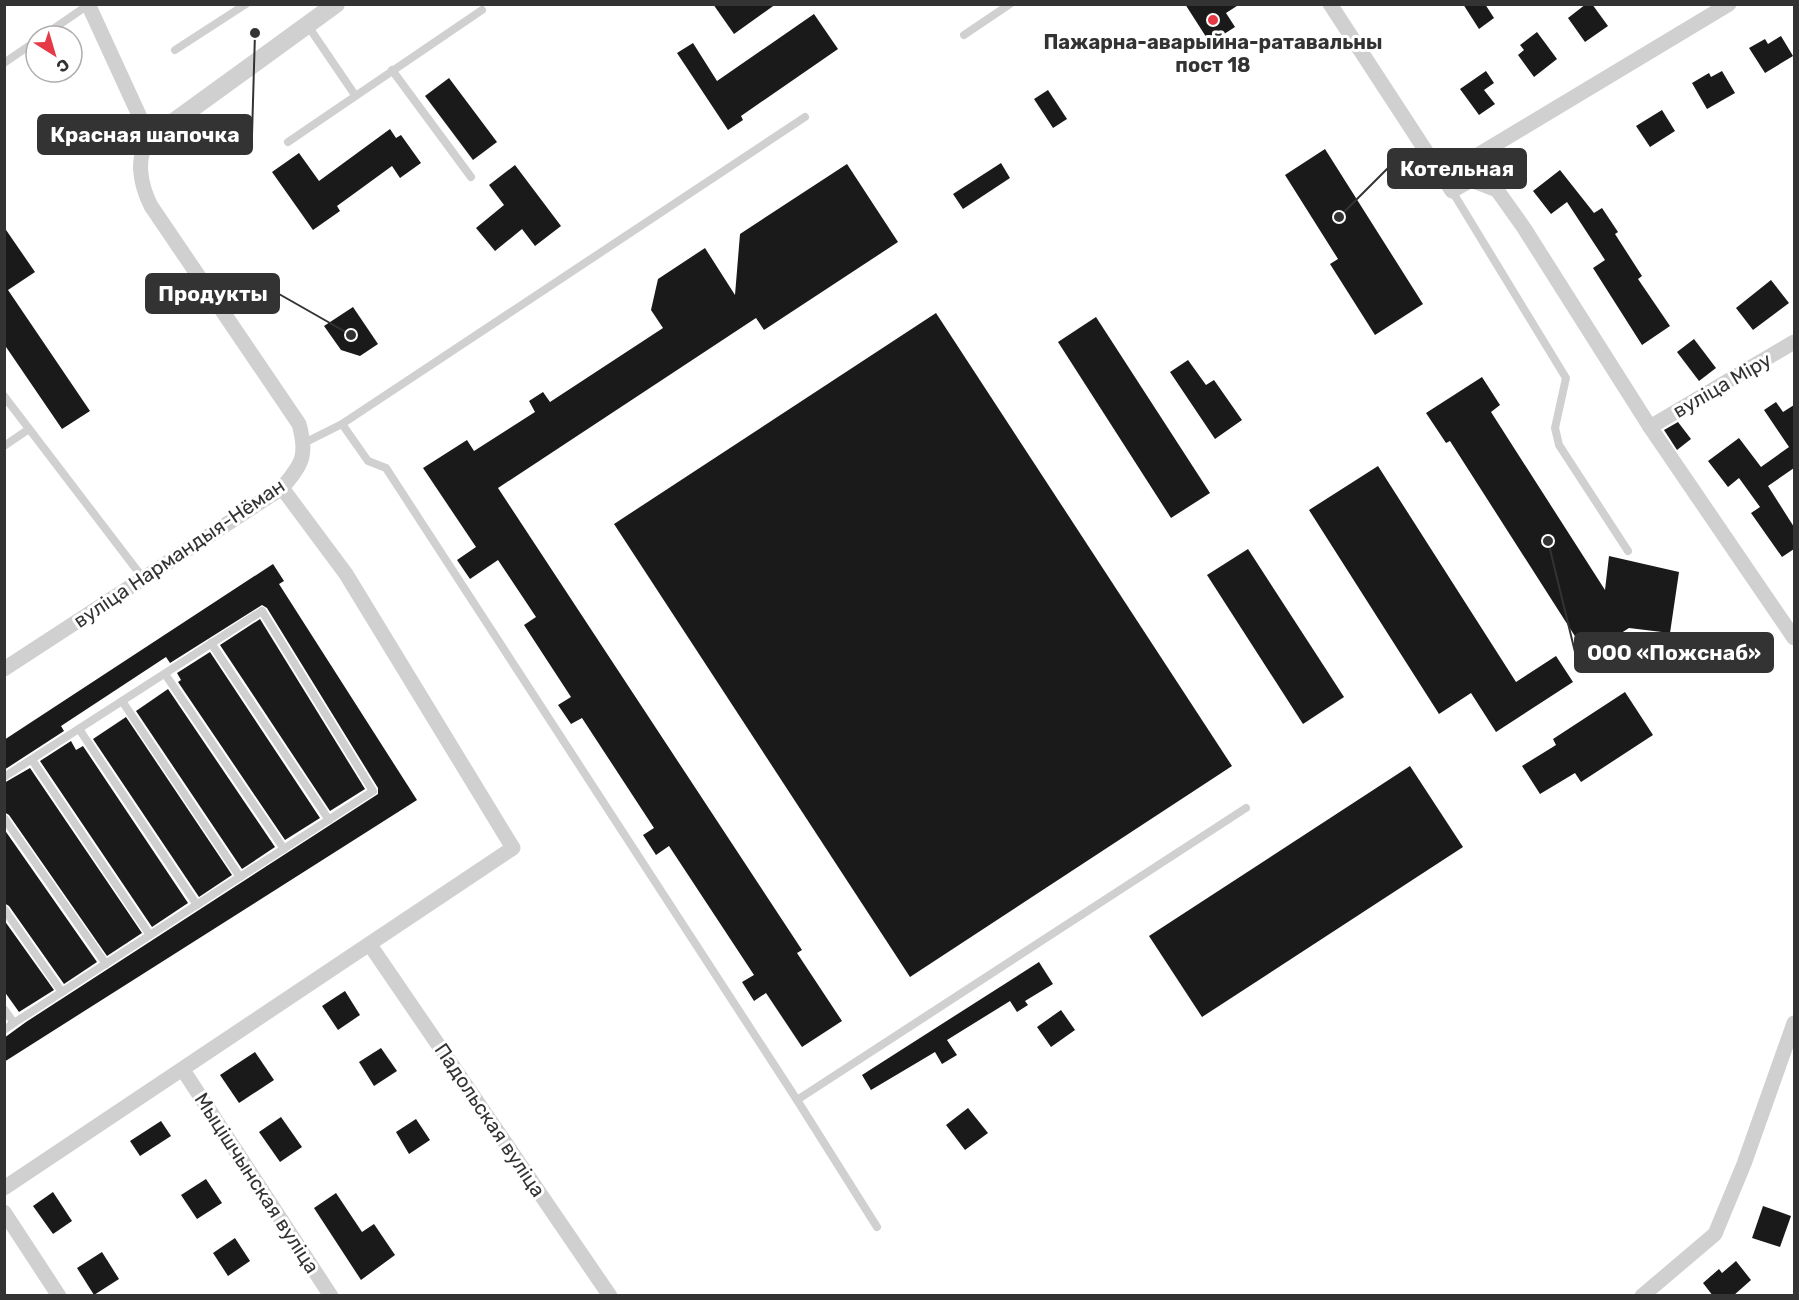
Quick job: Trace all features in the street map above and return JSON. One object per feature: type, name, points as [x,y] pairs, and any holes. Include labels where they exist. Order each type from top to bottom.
[{"type":"street","points":[[304,443],[299,424],[151,206],[141,186],[142,148],[150,139],[336,4]]},
{"type":"street","points":[[1330,4],[1452,191],[1471,180],[1497,190],[1524,228],[1650,427],[1794,638]]},
{"type":"street","points":[[1443,176],[1729,4]]},
{"type":"street","points":[[88,5],[150,139]]},
{"type":"street","name":"вуліца Міру","points":[[1650,427],[1794,342]]},
{"type":"street","name":"вуліца Нармандыя-Нёман","points":[[4,669],[282,488],[302,464],[304,443]]},
{"type":"street","points":[[4,1188],[513,848],[346,574],[282,488]]},
{"type":"street","name":"Падольская вуліца","points":[[370,945],[610,1296]]},
{"type":"street","points":[[1642,1296],[1715,1234],[1744,1164],[1794,1023]]},
{"type":"street","name":"Мыцішчынская вуліца","points":[[183,1070],[331,1296]]},
{"type":"street","points":[[4,1212],[59,1296]]},
{"type":"lane","points":[[175,50],[246,4]]},
{"type":"lane","points":[[964,35],[1010,4]]},
{"type":"lane","points":[[60,24],[88,5]]},
{"type":"lane","points":[[288,142],[482,10]]},
{"type":"lane","points":[[307,24],[355,95]]},
{"type":"lane","points":[[4,63],[24,49]]},
{"type":"lane","points":[[392,70],[471,177]]},
{"type":"lane","points":[[304,443],[342,424],[805,117]]},
{"type":"lane","points":[[1452,191],[1566,378],[1555,428],[1559,445],[1628,551]]},
{"type":"lane","points":[[4,396],[143,578]]},
{"type":"lane","points":[[342,424],[368,461],[386,468],[797,1100],[877,1227]]},
{"type":"lane","points":[[4,446],[29,429]]},
{"type":"lane","points":[[4,777],[262,611],[373,791],[4,1029]]},
{"type":"lane","points":[[212,643],[329,820]]},
{"type":"lane","points":[[165,674],[284,849]]},
{"type":"lane","points":[[122,701],[240,877]]},
{"type":"lane","points":[[79,729],[197,905]]},
{"type":"lane","points":[[32,760],[150,935]]},
{"type":"lane","points":[[797,1100],[1246,808]]},
{"type":"lane","points":[[4,818],[106,964]]},
{"type":"lane","points":[[4,909],[62,992]]},
{"type":"lane","points":[[4,1009],[14,1023]]},
{"type":"building","points":[[713,4],[776,4],[734,34]]},
{"type":"building","name":"Пажарна-аварыйна-ратавальны пост 18","points":[[1185,4],[1240,4],[1226,13],[1235,27],[1210,43]]},
{"type":"building","points":[[1463,4],[1485,4],[1494,18],[1479,29]]},
{"type":"building","points":[[1586,4],[1592,4],[1608,26],[1585,42],[1568,18]]},
{"type":"building","points":[[814,14],[838,49],[741,116],[743,120],[728,130],[677,53],[693,43],[717,81]]},
{"type":"building","points":[[1537,32],[1557,59],[1534,77],[1518,55],[1524,50],[1520,45]]},
{"type":"building","points":[[1781,36],[1793,56],[1765,73],[1749,48],[1765,39],[1768,44]]},
{"type":"building","points":[[1486,71],[1494,83],[1484,90],[1495,104],[1479,115],[1460,89]]},
{"type":"building","points":[[1722,71],[1735,93],[1707,109],[1692,83],[1709,73],[1711,77]]},
{"type":"building","points":[[449,78],[497,142],[473,160],[425,96]]},
{"type":"building","points":[[1048,90],[1067,119],[1053,128],[1034,99]]},
{"type":"building","points":[[1662,110],[1675,131],[1650,147],[1636,126]]},
{"type":"building","points":[[390,129],[396,138],[401,135],[421,163],[400,178],[392,166],[337,206],[340,211],[313,230],[272,172],[299,153],[319,181]]},
{"type":"building","points":[[1325,149],[1423,304],[1375,335],[1330,264],[1338,259],[1285,175]]},
{"type":"building","points":[[1001,163],[1010,178],[963,209],[953,194]]},
{"type":"building","points":[[847,164],[898,242],[764,330],[756,318],[498,488],[802,950],[797,953],[842,1021],[802,1047],[766,993],[754,1001],[742,982],[754,975],[669,846],[656,855],[643,835],[654,828],[582,718],[571,724],[558,705],[571,697],[524,625],[536,617],[498,560],[470,579],[457,560],[476,547],[423,468],[467,440],[474,451],[535,412],[529,401],[543,392],[550,402],[663,328],[651,310],[658,279],[705,248],[735,295],[740,234]]},
{"type":"building","points":[[515,165],[561,226],[535,246],[522,229],[495,251],[476,228],[504,205],[489,185]]},
{"type":"building","points":[[1560,170],[1594,213],[1602,208],[1618,232],[1615,234],[1642,276],[1638,279],[1670,326],[1642,345],[1593,268],[1605,260],[1567,202],[1551,214],[1533,191]]},
{"type":"building","points":[[4,227],[35,272],[8,290],[90,411],[62,429],[4,344]]},
{"type":"building","points":[[1771,280],[1789,303],[1753,330],[1736,308]]},
{"type":"building","points":[[353,307],[378,344],[360,356],[341,350],[324,326]]},
{"type":"building","points":[[936,313],[1232,766],[910,977],[614,524]]},
{"type":"building","points":[[1096,317],[1210,493],[1171,518],[1058,342]]},
{"type":"building","points":[[1694,339],[1716,368],[1699,381],[1677,352]]},
{"type":"building","points":[[1188,360],[1206,385],[1214,380],[1242,420],[1215,439],[1170,372]]},
{"type":"building","points":[[1482,377],[1500,405],[1491,412],[1605,590],[1609,556],[1679,572],[1670,633],[1629,628],[1587,655],[1450,441],[1446,443],[1426,413]]},
{"type":"building","points":[[1776,402],[1783,412],[1794,405],[1794,468],[1768,486],[1794,527],[1794,549],[1782,557],[1751,513],[1760,507],[1739,478],[1728,487],[1708,461],[1739,438],[1761,467],[1789,447],[1764,410]]},
{"type":"building","points":[[1678,422],[1691,439],[1677,450],[1664,430]]},
{"type":"building","points":[[1378,466],[1516,682],[1556,656],[1573,682],[1496,732],[1471,693],[1439,714],[1309,510]]},
{"type":"building","points":[[1248,549],[1344,697],[1303,724],[1207,575]]},
{"type":"building","points":[[273,564],[284,581],[279,584],[417,800],[4,1062],[4,1038],[26,1022],[378,794],[378,788],[267,608],[262,605],[170,663],[166,657],[61,726],[64,731],[4,770],[4,740]]},
{"type":"building","points":[[260,619],[365,789],[330,811],[220,645]]},
{"type":"building","points":[[210,652],[320,818],[285,840],[178,682],[181,680],[177,673]]},
{"type":"building","points":[[168,689],[275,847],[242,869],[136,711]]},
{"type":"building","points":[[1625,692],[1653,735],[1581,782],[1575,773],[1540,794],[1522,766],[1556,745],[1553,739]]},
{"type":"building","points":[[126,717],[232,875],[199,897],[93,739]]},
{"type":"building","points":[[71,741],[76,750],[83,746],[188,903],[152,927],[40,761]]},
{"type":"building","points":[[1410,766],[1463,847],[1202,1017],[1149,936]]},
{"type":"building","points":[[30,768],[142,933],[107,956],[9,815],[4,812],[4,783]]},
{"type":"building","points":[[4,829],[97,962],[64,984],[9,906],[4,903]]},
{"type":"building","points":[[4,920],[54,990],[19,1012],[4,991]]},
{"type":"building","points":[[1039,962],[1053,984],[1025,1001],[1028,1005],[1017,1012],[1010,1001],[947,1040],[957,1055],[942,1064],[935,1052],[871,1090],[862,1075]]},
{"type":"building","points":[[345,991],[360,1015],[338,1030],[322,1006]]},
{"type":"building","points":[[1061,1010],[1075,1030],[1051,1047],[1037,1027]]},
{"type":"building","points":[[381,1048],[397,1071],[374,1086],[359,1062]]},
{"type":"building","points":[[255,1052],[274,1080],[239,1103],[220,1075]]},
{"type":"building","points":[[968,1108],[988,1133],[965,1150],[946,1125]]},
{"type":"building","points":[[281,1117],[302,1147],[280,1162],[259,1132]]},
{"type":"building","points":[[416,1119],[430,1140],[409,1154],[396,1132]]},
{"type":"building","points":[[161,1121],[171,1136],[140,1156],[130,1141]]},
{"type":"building","points":[[206,1179],[222,1203],[197,1219],[181,1195]]},
{"type":"building","points":[[53,1192],[72,1221],[53,1234],[33,1206]]},
{"type":"building","points":[[336,1193],[362,1232],[374,1224],[395,1255],[361,1280],[314,1208]]},
{"type":"building","points":[[1763,1206],[1791,1216],[1780,1247],[1752,1238]]},
{"type":"building","points":[[235,1238],[250,1261],[228,1276],[213,1253]]},
{"type":"building","points":[[102,1252],[119,1279],[94,1295],[77,1268]]},
{"type":"building","points":[[1736,1261],[1751,1280],[1733,1296],[1713,1296],[1703,1283],[1719,1269],[1722,1273]]},
{"type":"place","name":"Пажарна-аварыйна-ратавальны пост 18","points":[[1213,20]]},
{"type":"place","name":"Красная шапочка","points":[[255,33]]},
{"type":"place","name":"Котельная","points":[[1339,217]]},
{"type":"place","name":"Продукты","points":[[351,335]]},
{"type":"place","name":"ООО «Пожснаб»","points":[[1548,541]]}]
